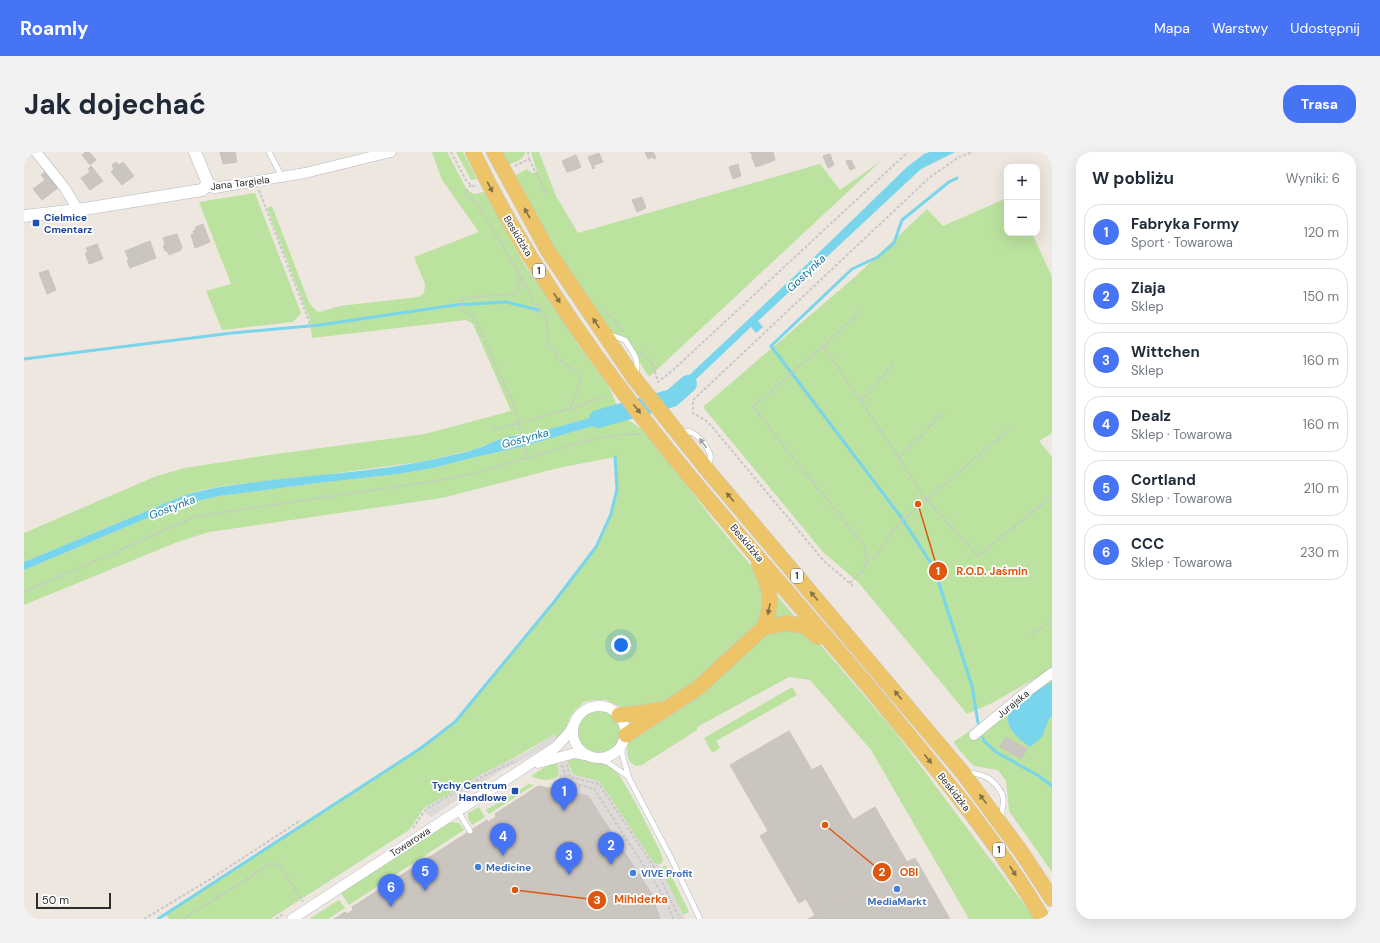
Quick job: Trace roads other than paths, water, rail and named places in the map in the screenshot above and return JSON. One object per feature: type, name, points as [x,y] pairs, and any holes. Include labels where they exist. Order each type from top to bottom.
[{"type":"main road","name":"Beskidzka","points":[[473,152],[506,216],[544,278],[616,383],[749,546],[957,794],[1011,867],[1040,915]]},
{"type":"main road","name":"Beskidzka","points":[[494,152],[548,251],[634,378],[709,472],[963,773],[1022,853],[1052,899]]},
{"type":"main road","points":[[624,740],[707,681],[764,628],[771,602],[769,591],[764,576],[749,546]]},
{"type":"main road","points":[[764,628],[787,623],[804,626],[839,652]]},
{"type":"main road","points":[[619,715],[642,713],[667,708]]},
{"type":"main road","points":[[1022,853],[1052,890]]},
{"type":"street","points":[[36,152],[64,188],[78,210]]},
{"type":"street","points":[[195,152],[207,181],[206,186]]},
{"type":"street","name":"Jana Targiela","points":[[24,216],[78,210],[196,192],[202,190],[206,186],[215,188],[255,182],[282,177],[353,157],[391,152]]},
{"type":"street","name":"Jurajska","points":[[974,736],[1020,697],[1052,673]]},
{"type":"street","points":[[601,706],[608,707],[619,715],[623,719],[626,728],[624,740],[618,752],[602,759],[589,757],[579,749],[574,742],[573,733],[574,724],[581,713],[592,707],[601,706]]},
{"type":"street","name":"Towarowa","points":[[294,916],[305,906],[458,811],[559,745],[574,724]]},
{"type":"street","name":"Towarowa","points":[[528,765],[575,753],[589,757]]},
{"type":"lane","points":[[269,152],[282,177]]},
{"type":"lane","name":"Towarowa","points":[[624,740],[622,754],[629,778],[672,860],[700,919]]},
{"type":"lane","name":"Towarowa","points":[[589,757],[607,762],[629,778]]},
{"type":"lane","points":[[458,811],[470,830]]},
{"type":"water","points":[[930,152],[955,152],[921,169],[758,321],[763,327],[756,333],[751,327],[671,403],[667,396],[804,267],[907,167],[924,154]]},
{"type":"water","points":[[619,410],[624,417],[521,447],[433,468],[398,474],[219,496],[176,506],[24,570],[24,562],[183,496],[219,487],[368,470],[432,460],[482,447],[504,438],[516,435],[528,435]]},
{"type":"water","points":[[1052,682],[1052,716],[1049,719],[1042,737],[1030,747],[1017,737],[1010,728],[1008,723],[1009,713],[1022,701]]},
{"type":"waterway","points":[[957,178],[949,182],[902,220],[894,243],[878,257],[852,269],[771,346],[901,517],[934,568],[972,686],[978,723]]},
{"type":"waterway","points":[[24,359],[232,333],[320,325],[455,305],[506,302],[539,310]]},
{"type":"waterway","name":"Gostynka","points":[[598,419],[672,398],[688,384]]},
{"type":"waterway","points":[[158,919],[421,748],[455,722],[554,602],[596,547],[611,514],[617,489],[615,457]]},
{"type":"waterway","points":[[983,738],[983,740],[996,752],[1039,776],[1052,786]]},
{"type":"place","name":"Cielmice Cmentarz","points":[[36,223]]},
{"type":"place","name":"R.O.D. Jaśmin","points":[[918,504]]},
{"type":"place","name":"Tychy Centrum Handlowe","points":[[515,791]]},
{"type":"place","name":"Fabryka Formy","points":[[564,811]]},
{"type":"place","name":"OBI","points":[[825,825]]},
{"type":"place","name":"Dealz","points":[[503,856]]},
{"type":"place","name":"Ziaja","points":[[611,865]]},
{"type":"place","name":"Medicine","points":[[478,867]]},
{"type":"place","name":"VIVE Profit","points":[[633,873]]},
{"type":"place","name":"Wittchen","points":[[569,875]]},
{"type":"place","name":"MediaMarkt","points":[[897,889]]},
{"type":"place","name":"Mihiderka","points":[[515,890]]},
{"type":"place","name":"Cortland","points":[[425,891]]},
{"type":"place","name":"CCC","points":[[391,907]]}]
